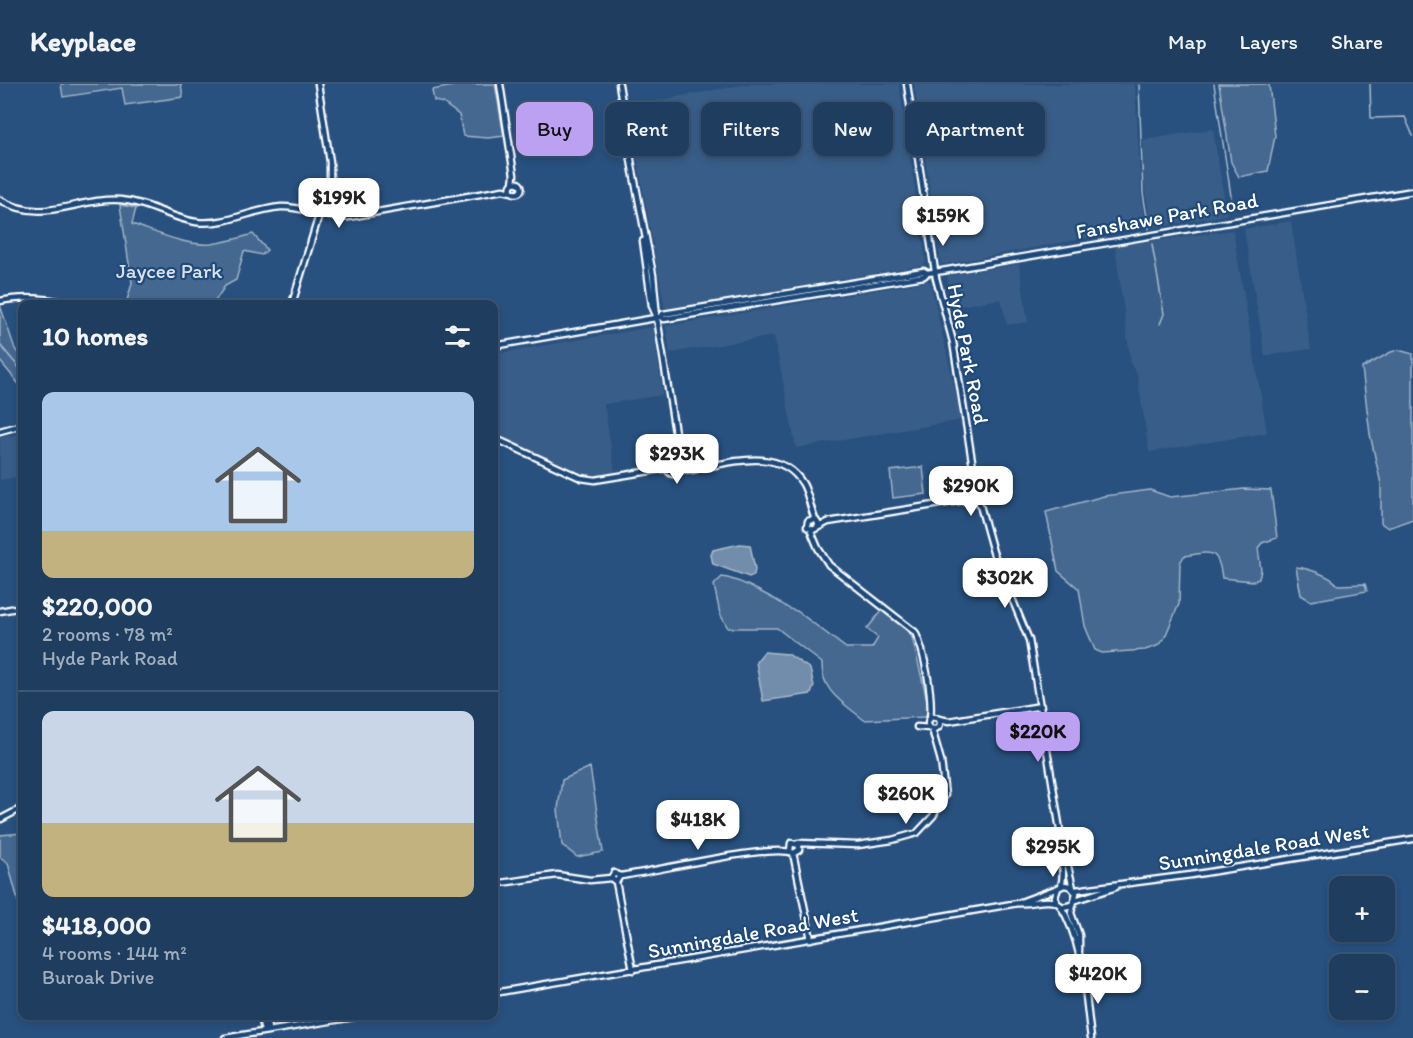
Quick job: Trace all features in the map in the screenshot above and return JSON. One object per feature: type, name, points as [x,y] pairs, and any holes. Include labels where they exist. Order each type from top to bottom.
[{"type":"main road","points":[[293,300],[330,169],[318,84]]},
{"type":"main road","points":[[500,84],[514,175],[512,192]]},
{"type":"main road","points":[[619,84],[658,306],[676,439],[676,460]]},
{"type":"main road","name":"Hyde Park Road","points":[[907,84],[936,272],[953,342],[978,498],[993,552],[1026,631],[1041,706],[1061,836],[1074,889]]},
{"type":"main road","points":[[503,190],[514,183]]},
{"type":"main road","points":[[0,200],[18,208],[40,212],[121,200],[186,220],[207,222],[281,207],[349,217],[503,190],[520,191],[521,187],[514,183]]},
{"type":"main road","name":"Fanshawe Park Road","points":[[498,345],[659,317],[664,319],[791,299],[924,276],[927,273],[1155,236],[1413,190]]},
{"type":"main road","points":[[0,301],[46,300]]},
{"type":"main road","points":[[0,429],[18,426]]},
{"type":"main road","points":[[498,440],[581,478],[595,480],[668,468]]},
{"type":"main road","points":[[668,468],[674,474],[681,469],[691,470],[752,459],[772,460],[796,475],[807,492],[817,528],[815,540]]},
{"type":"main road","points":[[668,468],[670,462],[676,460]]},
{"type":"main road","points":[[676,460],[681,464],[681,469]]},
{"type":"main road","points":[[810,529],[828,522],[978,498]]},
{"type":"main road","points":[[814,519],[828,522]]},
{"type":"main road","points":[[814,519],[807,525],[826,562],[915,632],[920,645],[931,707],[929,720],[935,728]]},
{"type":"main road","points":[[0,611],[18,608]]},
{"type":"main road","points":[[949,721],[938,718],[917,727],[935,728],[949,721],[1041,706]]},
{"type":"main road","points":[[811,939],[793,842],[813,845],[858,845],[892,840],[917,833],[933,816],[945,795],[936,740],[935,728],[938,718],[931,707]]},
{"type":"main road","points":[[0,820],[18,810]]},
{"type":"main road","name":"Hyde Park Road","points":[[1059,887],[1064,874],[1060,858],[1061,836]]},
{"type":"main road","name":"Sunningdale Road West","points":[[1074,889],[1120,885],[1413,839]]},
{"type":"main road","points":[[794,850],[798,843]]},
{"type":"main road","points":[[618,879],[813,845]]},
{"type":"main road","points":[[498,883],[557,875],[590,880],[611,878],[614,873],[618,879],[633,970]]},
{"type":"main road","points":[[1078,954],[1079,934],[1071,913],[1072,905],[1076,900],[1074,889],[1067,885],[1059,887],[1055,897],[1072,929],[1091,1038]]},
{"type":"main road","name":"Sunningdale Road West","points":[[1076,900],[1120,885]]},
{"type":"main road","name":"Sunningdale Road West","points":[[498,992],[1018,903],[1059,887]]},
{"type":"main road","name":"Sunningdale Road West","points":[[1018,903],[1030,904],[1047,900],[1058,904]]},
{"type":"main road","points":[[1058,904],[1066,907],[1072,905]]},
{"type":"main road","points":[[262,1020],[266,1031]]},
{"type":"main road","points":[[266,1020],[266,1031]]},
{"type":"main road","points":[[225,1038],[335,1020]]},
{"type":"shaded area","points":[[747,84],[899,84],[905,124],[905,156],[910,156],[926,262],[924,265],[665,309],[637,156],[689,156],[689,102],[649,102]]},
{"type":"shaded area","points":[[914,84],[1135,84],[1141,194],[1146,227],[941,265],[925,156],[1045,156],[1045,102],[917,102]]},
{"type":"shaded area","points":[[1213,129],[1227,215],[1151,228],[1144,183],[1143,140]]},
{"type":"shaded area","points":[[1291,221],[1311,349],[1265,356],[1244,229]]},
{"type":"shaded area","points":[[1233,230],[1267,433],[1149,452],[1137,374],[1131,365],[1115,246]]},
{"type":"shaded area","points":[[1019,264],[1028,322],[1007,325],[1001,299],[953,307],[947,276]]},
{"type":"shaded area","points":[[930,281],[962,420],[796,448],[774,336],[670,353],[666,326]]},
{"type":"shaded area","points":[[653,327],[663,395],[604,404],[615,472],[593,475],[574,472],[498,434],[498,353]]},
{"type":"shaded area","points":[[18,435],[18,477],[0,480],[0,437]]},
{"type":"shaded area","points":[[740,544],[750,545],[755,569],[754,575],[749,577],[713,564],[711,555],[713,550]]},
{"type":"shaded area","points":[[764,652],[788,654],[810,669],[814,686],[811,694],[763,701],[756,662]]},
{"type":"green space","points":[[61,84],[181,84],[183,97],[125,105],[122,88],[63,97]]},
{"type":"green space","points":[[463,84],[495,84],[504,136],[488,138],[463,136],[459,115],[443,103],[434,101],[432,90]]},
{"type":"green space","points":[[1219,84],[1269,84],[1275,136],[1268,171],[1239,177],[1231,162]]},
{"type":"green space","name":"Jaycee Park","points":[[120,205],[136,208],[132,224],[171,238],[191,243],[211,244],[253,234],[267,250],[262,255],[244,251],[236,280],[225,286],[216,300],[127,300],[132,283]]},
{"type":"green space","points":[[0,305],[18,353],[18,383],[0,361]]},
{"type":"green space","points":[[1398,350],[1413,354],[1413,519],[1388,528],[1381,523],[1381,484],[1370,434],[1362,368]]},
{"type":"green space","points":[[923,467],[926,494],[893,498],[890,471]]},
{"type":"green space","points":[[1244,489],[1271,490],[1277,538],[1262,543],[1258,548],[1261,570],[1259,579],[1253,581],[1222,578],[1218,561],[1212,554],[1184,556],[1180,563],[1179,604],[1164,639],[1157,646],[1145,650],[1102,653],[1095,650],[1085,626],[1079,589],[1058,571],[1046,512],[1104,496],[1150,490],[1170,497]]},
{"type":"green space","points":[[1296,567],[1319,573],[1338,585],[1365,584],[1367,591],[1311,601],[1301,595]]},
{"type":"green space","points":[[722,577],[750,586],[797,611],[846,648],[872,648],[878,638],[867,629],[882,610],[904,627],[912,637],[929,708],[925,717],[864,720],[835,696],[825,682],[822,663],[777,628],[728,628],[720,614],[714,585]]},
{"type":"green space","points":[[590,767],[603,852],[577,857],[562,845],[558,809],[562,780]]},
{"type":"green space","points":[[18,833],[18,901],[8,863],[0,857],[0,835]]},
{"type":"waterway","points":[[1139,84],[1143,193],[1149,229]]},
{"type":"waterway","points":[[1214,84],[1233,209]]},
{"type":"waterway","points":[[1370,84],[1371,118],[1405,117],[1413,136]]},
{"type":"waterway","points":[[1152,244],[1164,314],[1160,324]]},
{"type":"waterway","points":[[0,345],[18,366]]}]
